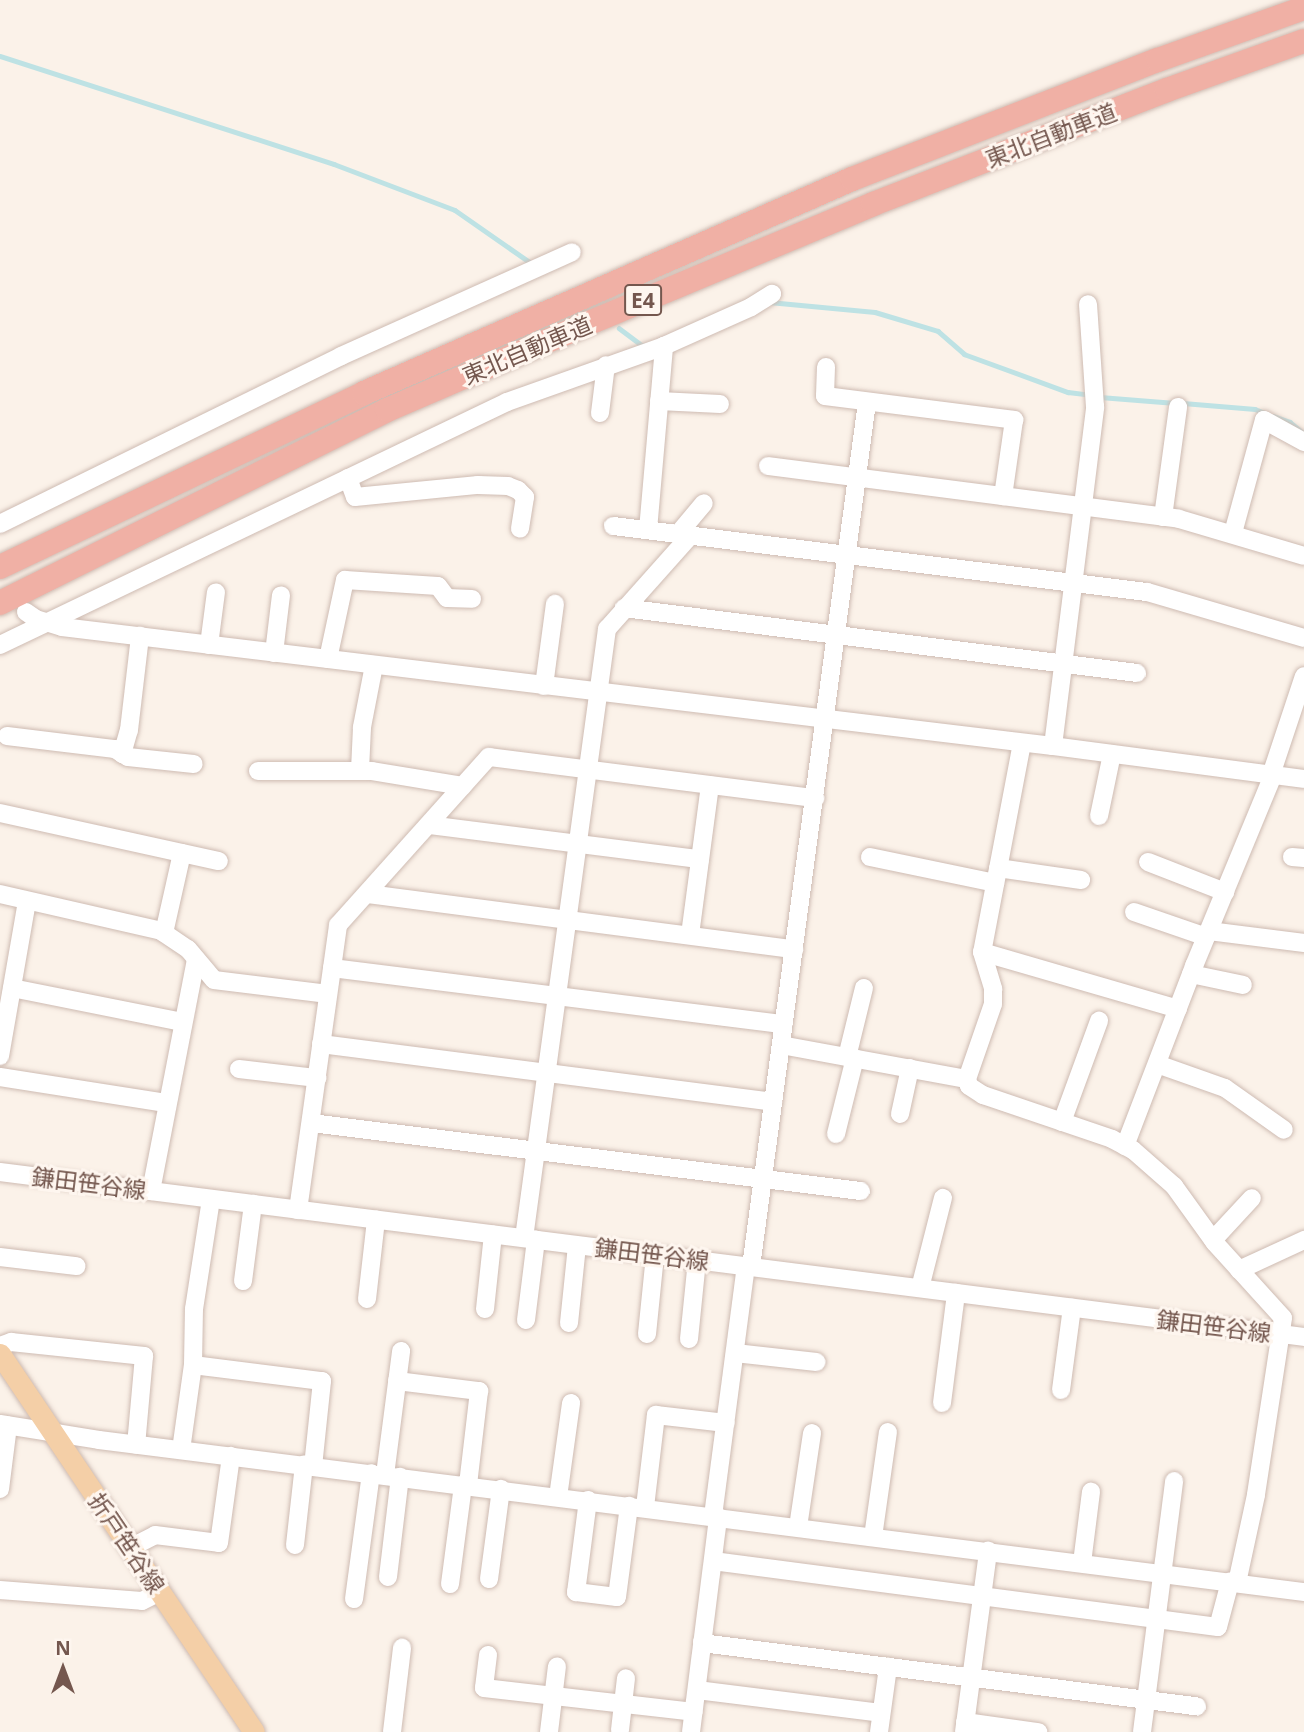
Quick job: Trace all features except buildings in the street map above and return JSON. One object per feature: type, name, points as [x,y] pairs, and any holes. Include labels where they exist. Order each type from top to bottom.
[{"type":"highway","name":"東北自動車道","points":[[0,567],[364,393],[827,190],[1158,60],[1304,8]]},
{"type":"highway","name":"東北自動車道","points":[[0,603],[387,410],[569,331],[886,199],[1167,90],[1304,41]]},
{"type":"main road","name":"折戸笹谷線","points":[[0,1354],[254,1732]]},
{"type":"street","points":[[0,524],[341,356],[572,252]]},
{"type":"street","points":[[0,645],[507,402],[664,346],[772,294]]},
{"type":"street","points":[[1053,746],[1096,396],[1091,376],[1088,304]]},
{"type":"street","points":[[648,530],[664,346]]},
{"type":"street","points":[[600,413],[606,365]]},
{"type":"street","points":[[826,368],[825,396],[1014,420],[1003,496]]},
{"type":"street","points":[[659,401],[720,404]]},
{"type":"street","points":[[691,1732],[713,1562],[735,1353],[774,1102],[867,402]]},
{"type":"street","points":[[1163,517],[1178,407]]},
{"type":"street","points":[[1233,533],[1264,420],[1304,442]]},
{"type":"street","points":[[768,466],[1163,517],[1233,533],[1304,556]]},
{"type":"street","points":[[348,478],[355,497],[478,485],[508,486],[525,497],[520,529]]},
{"type":"street","points":[[526,1320],[536,1150],[607,629],[684,535],[704,503]]},
{"type":"street","points":[[613,526],[1147,592],[1304,638]]},
{"type":"street","points":[[328,659],[345,580],[438,586],[447,598],[472,599]]},
{"type":"street","points":[[209,645],[216,592]]},
{"type":"street","points":[[274,653],[281,595]]},
{"type":"street","points":[[544,686],[555,604]]},
{"type":"street","points":[[624,608],[1137,673]]},
{"type":"street","points":[[26,612],[36,619],[62,627],[1053,746],[1304,779]]},
{"type":"street","points":[[122,754],[129,730],[140,636]]},
{"type":"street","points":[[360,770],[362,727],[374,665]]},
{"type":"street","points":[[1125,1146],[1272,775],[1304,676]]},
{"type":"street","points":[[7,736],[115,749],[128,757],[194,764]]},
{"type":"street","points":[[713,1562],[1218,1627],[1234,1583],[1256,1495],[1283,1318],[1213,1240],[1160,1170],[1125,1146],[983,1095],[969,1086],[967,1079],[993,1004],[993,989],[982,952],[1022,743]]},
{"type":"street","points":[[1099,816],[1112,754]]},
{"type":"street","points":[[298,1210],[338,925],[489,757],[815,798]]},
{"type":"street","points":[[258,771],[360,770],[463,786]]},
{"type":"street","points":[[690,936],[710,785]]},
{"type":"street","points":[[0,813],[219,861]]},
{"type":"street","points":[[429,825],[700,859]]},
{"type":"street","points":[[164,933],[181,853]]},
{"type":"street","points":[[870,857],[996,875],[1081,880]]},
{"type":"street","points":[[1148,862],[1225,892]]},
{"type":"street","points":[[0,894],[164,933],[196,959],[214,981],[328,994]]},
{"type":"street","points":[[368,894],[794,949]]},
{"type":"street","points":[[0,1056],[27,901]]},
{"type":"street","points":[[1134,912],[1207,934],[1304,943]]},
{"type":"street","points":[[982,952],[1178,1009]]},
{"type":"street","points":[[151,1191],[181,1022],[196,959]]},
{"type":"street","points":[[332,968],[784,1024]]},
{"type":"street","points":[[1191,974],[1243,985]]},
{"type":"street","points":[[12,988],[181,1022]]},
{"type":"street","points":[[836,1134],[864,988]]},
{"type":"street","points":[[1062,1122],[1099,1021]]},
{"type":"street","points":[[321,1044],[774,1102]]},
{"type":"street","points":[[781,1045],[967,1079]]},
{"type":"street","points":[[1157,1064],[1225,1088],[1284,1130]]},
{"type":"street","points":[[900,1114],[910,1068]]},
{"type":"street","points":[[239,1069],[317,1078]]},
{"type":"street","points":[[0,1077],[166,1103]]},
{"type":"street","points":[[311,1123],[861,1191]]},
{"type":"street","name":"鎌田笹谷線","points":[[0,1172],[1304,1337]]},
{"type":"street","points":[[920,1288],[943,1198]]},
{"type":"street","points":[[1213,1240],[1252,1198]]},
{"type":"street","points":[[181,1450],[193,1365],[194,1309],[211,1199]]},
{"type":"street","points":[[243,1281],[253,1204]]},
{"type":"street","points":[[367,1299],[376,1220]]},
{"type":"street","points":[[485,1309],[494,1234]]},
{"type":"street","points":[[1239,1270],[1304,1240]]},
{"type":"street","points":[[569,1323],[577,1245]]},
{"type":"street","points":[[647,1334],[656,1255]]},
{"type":"street","points":[[0,1257],[76,1266]]},
{"type":"street","points":[[689,1339],[697,1260]]},
{"type":"street","points":[[942,1403],[956,1293]]},
{"type":"street","points":[[1061,1390],[1072,1308]]},
{"type":"street","points":[[0,1346],[11,1342],[144,1356],[136,1445]]},
{"type":"street","points":[[354,1600],[386,1475],[401,1351]]},
{"type":"street","points":[[735,1353],[817,1362]]},
{"type":"street","points":[[193,1365],[322,1381],[295,1545]]},
{"type":"street","points":[[397,1381],[479,1391],[450,1584]]},
{"type":"street","points":[[558,1497],[571,1403]]},
{"type":"street","points":[[588,1500],[576,1592],[617,1597],[656,1415],[726,1423]]},
{"type":"street","points":[[0,1489],[4,1425],[136,1445],[1304,1592]]},
{"type":"street","points":[[873,1536],[888,1432]]},
{"type":"street","points":[[798,1527],[812,1433]]},
{"type":"street","points":[[130,1548],[155,1535],[219,1543],[231,1456]]},
{"type":"street","points":[[386,1475],[388,1577]]},
{"type":"street","points":[[1142,1732],[1174,1480]]},
{"type":"street","points":[[489,1579],[501,1489]]},
{"type":"street","points":[[1082,1563],[1091,1492]]},
{"type":"street","points":[[988,1551],[965,1727],[1038,1732]]},
{"type":"street","points":[[0,1590],[142,1601],[160,1592]]},
{"type":"street","points":[[702,1643],[1197,1706]]},
{"type":"street","points":[[392,1732],[402,1648]]},
{"type":"street","points":[[488,1655],[484,1688],[694,1712]]},
{"type":"street","points":[[549,1732],[557,1666]]},
{"type":"street","points":[[879,1732],[888,1667]]},
{"type":"street","points":[[620,1730],[625,1678]]},
{"type":"street","points":[[696,1690],[881,1713]]},
{"type":"waterway","points":[[0,56],[334,164],[455,210],[528,261]]},
{"type":"waterway","points":[[769,302],[875,312],[938,331],[964,354],[1068,392],[1091,395]]},
{"type":"waterway","points":[[619,328],[643,346],[646,345]]},
{"type":"waterway","points":[[1100,397],[1175,403]]},
{"type":"waterway","points":[[1183,403],[1255,409],[1265,413]]},
{"type":"waterway","points":[[1273,416],[1290,422],[1302,432]]}]
